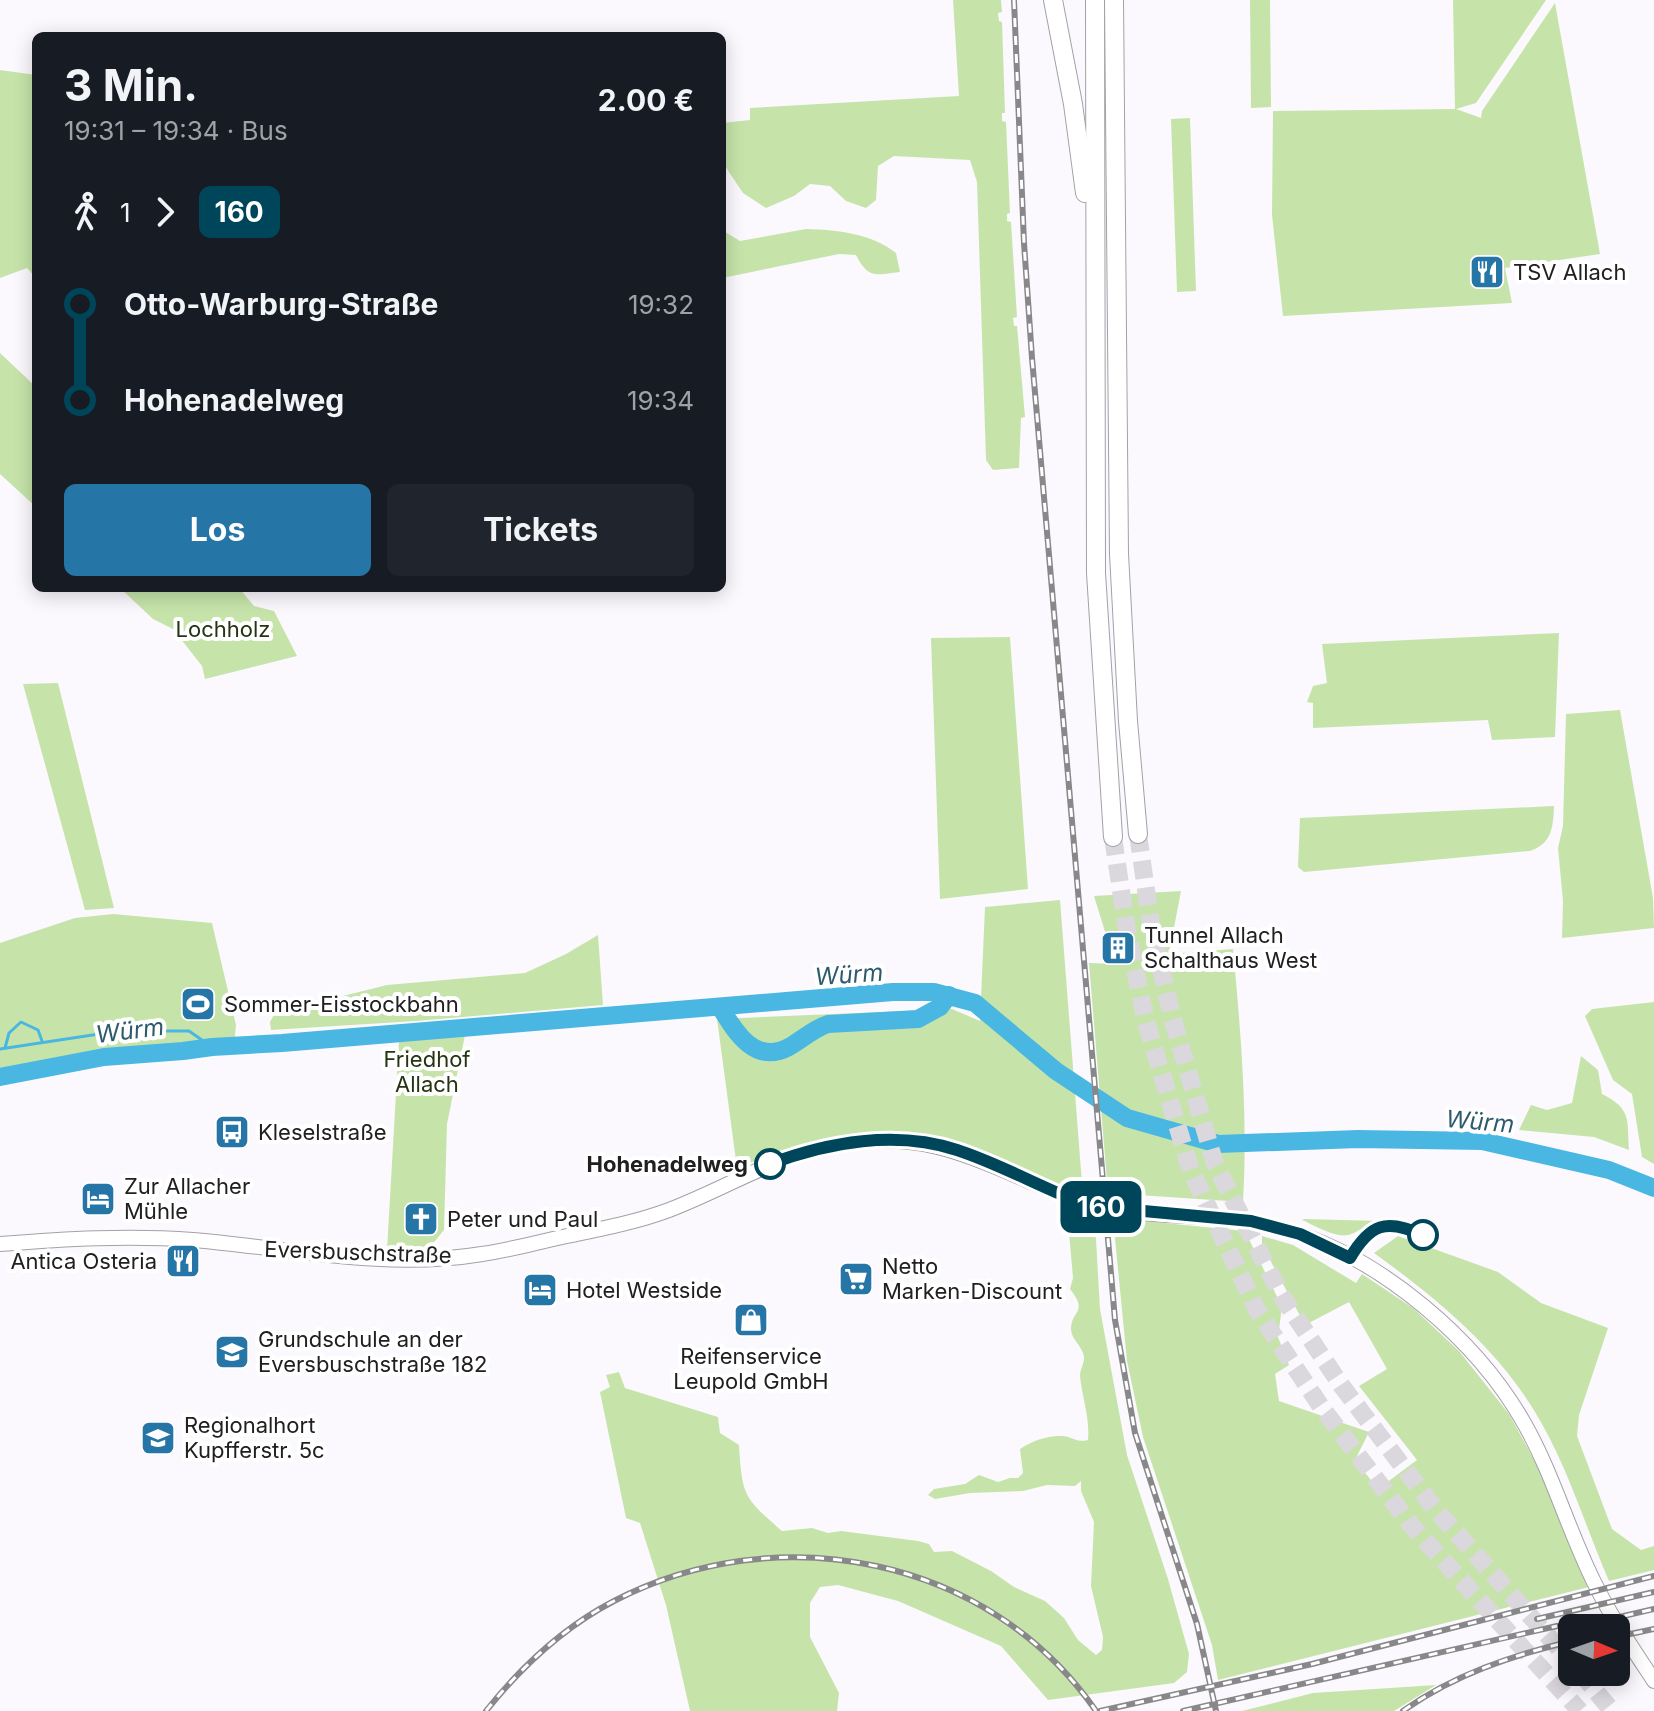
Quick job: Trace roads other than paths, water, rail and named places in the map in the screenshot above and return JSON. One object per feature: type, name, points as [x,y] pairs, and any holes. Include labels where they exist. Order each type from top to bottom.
[{"type":"highway","points":[[1053,0],[1073,104],[1086,212],[1094,247]]},
{"type":"highway","points":[[1095,0],[1096,573],[1113,837]]},
{"type":"highway","points":[[1114,0],[1119,554],[1138,834]]},
{"type":"main road","name":"Eversbuschstraße","points":[[0,1244],[96,1238],[161,1238],[300,1253],[430,1260],[482,1254],[646,1217],[677,1207],[761,1168],[806,1152],[872,1140],[928,1144],[957,1150],[1082,1203],[1251,1221],[1300,1234],[1386,1279],[1419,1304],[1476,1357],[1523,1422],[1543,1460],[1593,1580],[1654,1681]]},
{"type":"waterway","name":"Würm","points":[[0,1077],[104,1057],[212,1047],[893,992],[934,992],[975,1003],[1056,1071],[1127,1118],[1218,1144],[1358,1139],[1482,1141],[1609,1170],[1654,1188]]},
{"type":"waterway","points":[[720,1007],[748,1044],[766,1052],[777,1052],[828,1024],[918,1019],[940,1007],[949,995]]},
{"type":"waterway","points":[[5,1048],[9,1033],[21,1022],[38,1030],[42,1041]]},
{"type":"waterway","points":[[0,1049],[119,1031],[189,1031],[212,1047]]},
{"type":"tunnel","points":[[1138,834],[1151,925],[1172,1017],[1215,1164],[1281,1295],[1341,1385],[1435,1509],[1558,1647]]},
{"type":"tunnel","points":[[1113,837],[1127,931],[1146,1022],[1191,1171],[1257,1310],[1322,1408],[1411,1525],[1580,1711]]},
{"type":"tunnel","points":[[1591,1686],[1612,1711]]},
{"type":"railway","points":[[1014,0],[1032,358],[1115,1320],[1135,1433],[1197,1624],[1216,1711]]},
{"type":"railway","points":[[486,1711],[544,1649],[614,1601],[677,1575],[743,1561],[810,1558],[876,1566],[940,1586],[999,1616],[1051,1658],[1096,1711]]},
{"type":"railway","points":[[1100,1711],[1312,1664],[1654,1576]]},
{"type":"railway","points":[[1537,1619],[1654,1592]]},
{"type":"railway","points":[[1630,1615],[1654,1609]]},
{"type":"railway","points":[[1183,1711],[1557,1626]]},
{"type":"railway","points":[[1630,1634],[1654,1629]]},
{"type":"railway","points":[[1403,1711],[1442,1687],[1484,1668],[1558,1645]]},
{"type":"place","name":"TSV Allach","points":[[1487,272]]},
{"type":"place","name":"Tunnel Allach Schalthaus West","points":[[1118,948]]},
{"type":"place","name":"Sommer-Eisstockbahn","points":[[198,1004]]},
{"type":"place","name":"Kleselstraße","points":[[232,1132]]},
{"type":"place","name":"Hohenadelweg","points":[[770,1164]]},
{"type":"place","name":"Zur Allacher Mühle","points":[[98,1199]]},
{"type":"place","name":"Peter und Paul","points":[[421,1219]]},
{"type":"place","name":"Antica Osteria","points":[[183,1261]]},
{"type":"place","name":"Netto Marken-Discount","points":[[856,1279]]},
{"type":"place","name":"Hotel Westside","points":[[540,1290]]},
{"type":"place","name":"Reifenservice Leupold GmbH","points":[[751,1320]]},
{"type":"place","name":"Grundschule an der Eversbuschstraße 182","points":[[232,1352]]},
{"type":"place","name":"Regionalhort Kupfferstr. 5c","points":[[158,1438]]},
{"type":"park label","name":"Lochholz","points":[[223,629]]},
{"type":"park label","name":"Friedhof Allach","points":[[427,1072]]}]
